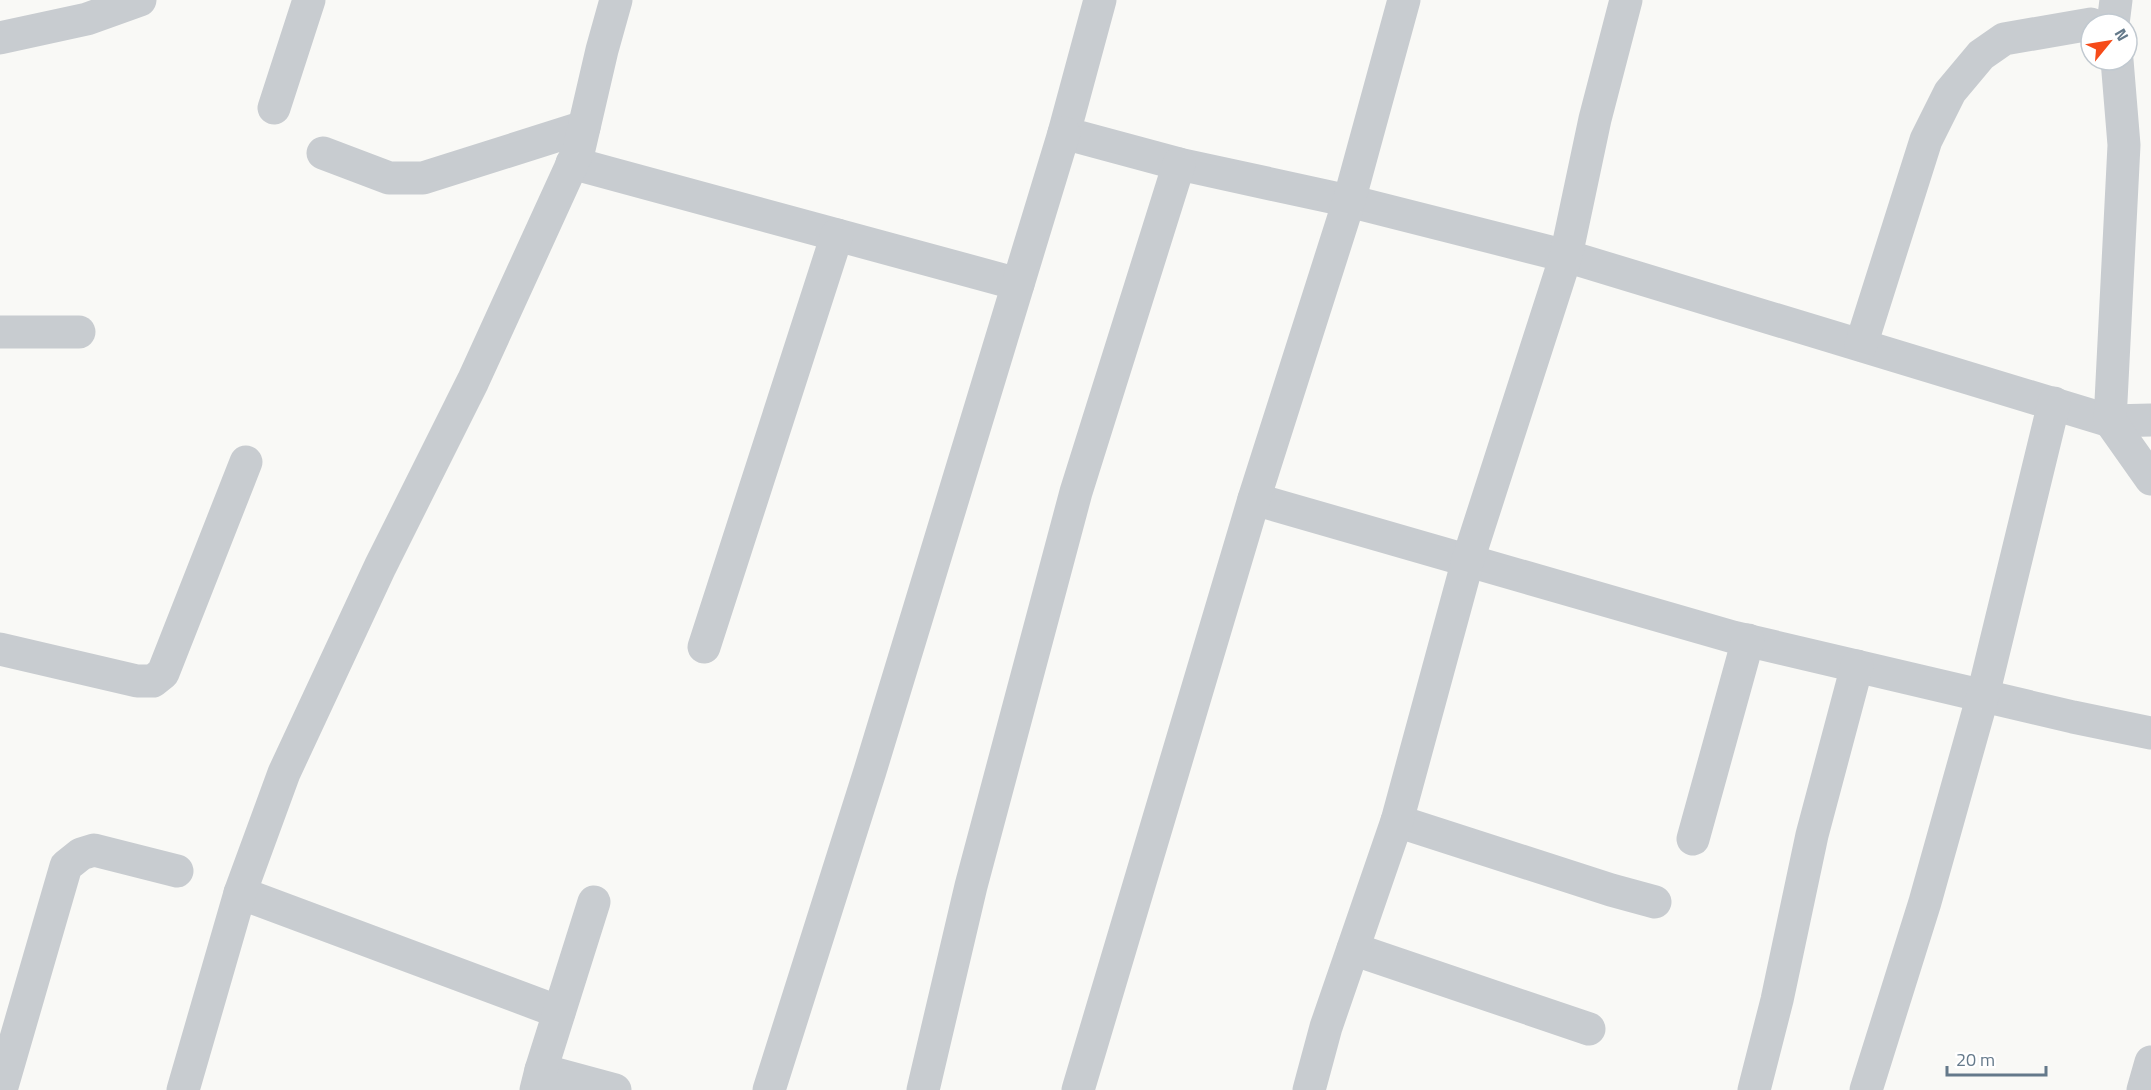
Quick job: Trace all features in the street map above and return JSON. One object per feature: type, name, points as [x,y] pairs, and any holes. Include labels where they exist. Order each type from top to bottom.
[{"type":"street","points":[[0,38],[87,19],[140,0]]},
{"type":"street","points":[[274,108],[309,0]]},
{"type":"street","points":[[183,1090],[240,893],[284,773],[380,567],[473,381],[579,149],[616,0]]},
{"type":"street","points":[[769,1090],[870,771],[1018,284],[1064,132],[1100,0]]},
{"type":"street","points":[[1078,1090],[1254,499],[1349,201],[1404,0]]},
{"type":"street","points":[[1309,1090],[1326,1027],[1396,821],[1468,560],[1566,256],[1595,119],[1626,0]]},
{"type":"street","points":[[1861,345],[1926,140],[1950,92],[1981,55],[2004,39],[2079,24]]},
{"type":"street","points":[[2117,72],[2124,145],[2110,421],[2151,479]]},
{"type":"street","points":[[323,153],[389,178],[423,178],[584,127]]},
{"type":"street","points":[[1064,132],[1179,164],[1349,201],[1566,256],[2110,421],[2151,420]]},
{"type":"street","points":[[572,163],[1018,284]]},
{"type":"street","points":[[923,1090],[971,886],[1076,492],[1179,164]]},
{"type":"street","points":[[704,646],[837,235]]},
{"type":"street","points":[[0,332],[79,332]]},
{"type":"street","points":[[1866,1090],[1925,902],[1983,695],[2055,403]]},
{"type":"street","points":[[0,649],[137,681],[153,681],[163,673],[246,462]]},
{"type":"street","points":[[1254,499],[1748,640],[2151,733]]},
{"type":"street","points":[[1693,839],[1748,640]]},
{"type":"street","points":[[1754,1090],[1777,1000],[1812,835],[1857,666]]},
{"type":"street","points":[[1396,821],[1655,902]]},
{"type":"street","points":[[1,1090],[66,866],[81,854],[94,850],[177,871]]},
{"type":"street","points":[[240,893],[559,1012]]},
{"type":"street","points":[[594,902],[539,1080],[615,1090]]},
{"type":"street","points":[[1353,949],[1589,1029]]},
{"type":"street","points":[[2143,1090],[2151,1062]]}]
